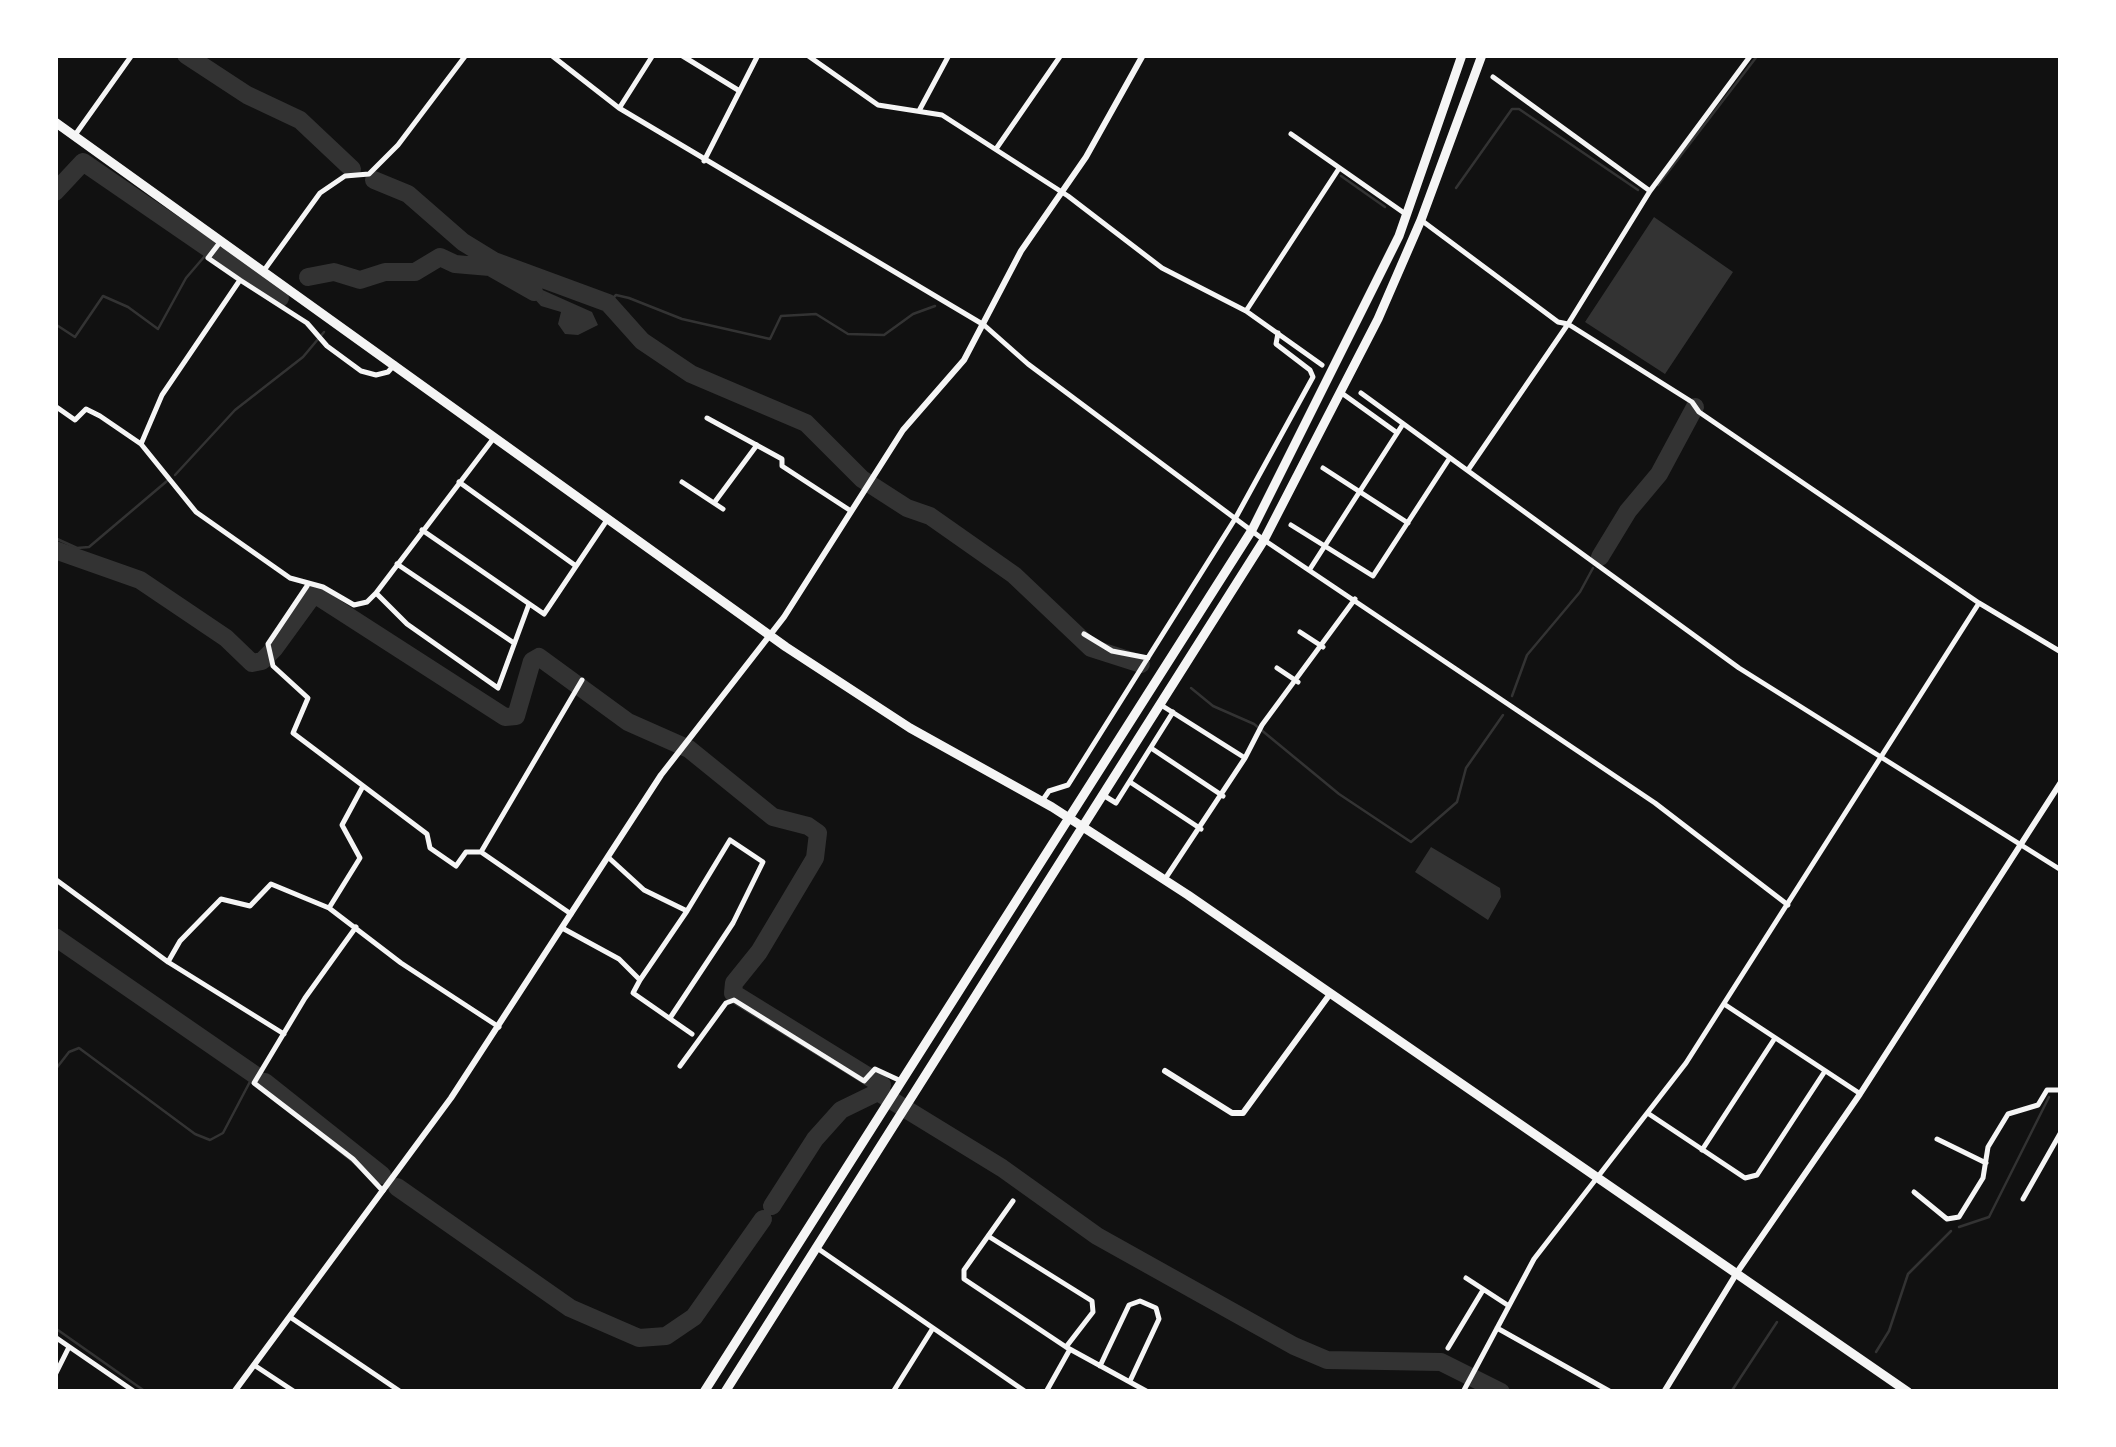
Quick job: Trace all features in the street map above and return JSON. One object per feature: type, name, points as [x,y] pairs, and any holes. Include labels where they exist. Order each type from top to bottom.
[{"type":"main road","points":[[704,1392],[1252,530],[1366,307],[1407,215],[1462,55]]},
{"type":"main road","points":[[725,1392],[1264,540],[1343,394],[1421,220],[1482,55]]},
{"type":"main road","points":[[55,122],[396,362],[770,635],[910,728],[1081,825],[1599,1175],[1908,1392]]},
{"type":"street","points":[[75,135],[132,55]]},
{"type":"street","points":[[265,269],[320,193],[345,176],[369,174],[387,157],[466,55]]},
{"type":"street","points":[[552,55],[619,108],[984,325],[1028,364],[1264,540],[1655,803],[1788,905]]},
{"type":"street","points":[[619,108],[654,55]]},
{"type":"street","points":[[681,55],[738,90]]},
{"type":"street","points":[[704,161],[758,55]]},
{"type":"street","points":[[807,55],[878,105],[942,115],[1061,194],[1162,268],[1246,310],[1322,365]]},
{"type":"street","points":[[920,109],[949,55]]},
{"type":"street","points":[[996,150],[1061,55]]},
{"type":"street","points":[[234,1392],[499,1027],[682,744],[770,635],[904,430],[964,360],[1020,251],[1061,194],[1143,55]]},
{"type":"street","points":[[1468,470],[1568,324],[1650,191],[1751,55]]},
{"type":"street","points":[[1493,76],[1650,191]]},
{"type":"street","points":[[1291,134],[1407,215]]},
{"type":"street","points":[[1246,310],[1338,170]]},
{"type":"street","points":[[1421,220],[1524,299],[1692,402],[1700,412],[1979,602],[2061,652]]},
{"type":"street","points":[[222,238],[208,258],[307,323],[327,346],[361,371],[376,376],[388,372],[396,362]]},
{"type":"street","points":[[141,444],[162,395],[240,280]]},
{"type":"street","points":[[1042,801],[1050,791],[1068,786],[1235,519],[1314,373],[1276,344],[1278,333]]},
{"type":"street","points":[[1361,393],[1740,668],[2061,870]]},
{"type":"street","points":[[1343,394],[1396,432]]},
{"type":"street","points":[[55,406],[75,420],[86,409],[141,444],[196,512],[306,586],[323,588],[354,605],[376,594],[495,436]]},
{"type":"street","points":[[707,418],[757,445],[851,511]]},
{"type":"street","points":[[1310,568],[1403,424]]},
{"type":"street","points":[[714,503],[757,445]]},
{"type":"street","points":[[1291,525],[1374,576],[1450,458]]},
{"type":"street","points":[[1323,468],[1408,523]]},
{"type":"street","points":[[459,482],[576,566]]},
{"type":"street","points":[[682,482],[723,509]]},
{"type":"street","points":[[422,530],[545,614],[608,517]]},
{"type":"street","points":[[397,564],[514,643]]},
{"type":"street","points":[[306,586],[268,648],[270,660],[308,698],[293,733],[427,834],[430,848],[456,866],[466,852],[481,852],[571,914]]},
{"type":"street","points":[[376,594],[407,624],[498,688],[529,604]]},
{"type":"street","points":[[1163,881],[1223,796],[1262,725],[1298,682],[1355,599]]},
{"type":"street","points":[[1465,1389],[1541,1249],[1649,1114],[1724,1004],[1979,602]]},
{"type":"street","points":[[1300,632],[1322,646]]},
{"type":"street","points":[[1084,634],[1112,651],[1148,658]]},
{"type":"street","points":[[1277,668],[1298,682]]},
{"type":"street","points":[[481,852],[582,680]]},
{"type":"street","points":[[1161,705],[1245,758]]},
{"type":"street","points":[[1100,794],[1116,803],[1173,712]]},
{"type":"street","points":[[1151,748],[1223,796]]},
{"type":"street","points":[[1130,782],[1201,829]]},
{"type":"street","points":[[1664,1392],[1738,1272],[1860,1094],[2061,782]]},
{"type":"street","points":[[329,908],[360,858],[342,825],[362,788]]},
{"type":"street","points":[[670,1018],[733,923],[764,862],[730,840],[633,993],[692,1034]]},
{"type":"street","points":[[609,858],[644,890],[687,911]]},
{"type":"street","points":[[55,879],[168,962],[284,1034]]},
{"type":"street","points":[[168,962],[180,941],[221,899],[250,906],[271,884],[329,908],[401,963],[499,1027]]},
{"type":"street","points":[[356,927],[254,1083],[353,1159],[383,1190]]},
{"type":"street","points":[[564,929],[619,958],[640,980]]},
{"type":"street","points":[[1165,1071],[1232,1113],[1242,1113],[1330,994]]},
{"type":"street","points":[[680,1066],[726,1003],[734,1000],[866,1080],[875,1068],[900,1084]]},
{"type":"street","points":[[1724,1004],[1860,1094]]},
{"type":"street","points":[[1702,1150],[1776,1038]]},
{"type":"street","points":[[1649,1114],[1745,1178],[1757,1175],[1826,1071]]},
{"type":"street","points":[[1914,1192],[1953,1220],[1983,1178],[1988,1147],[2008,1114],[2038,1106],[2047,1090],[2061,1090]]},
{"type":"street","points":[[2023,1199],[2061,1132]]},
{"type":"street","points":[[1937,1140],[1986,1163]]},
{"type":"street","points":[[1014,1201],[964,1270],[964,1279],[1068,1348],[1148,1392]]},
{"type":"street","points":[[988,1236],[1092,1302],[1094,1312],[1068,1348],[1046,1392]]},
{"type":"street","points":[[817,1248],[1026,1392]]},
{"type":"street","points":[[1466,1278],[1509,1306]]},
{"type":"street","points":[[1448,1348],[1483,1290]]},
{"type":"street","points":[[1100,1366],[1129,1305],[1140,1301],[1156,1308],[1160,1319],[1130,1382]]},
{"type":"street","points":[[290,1317],[402,1392]]},
{"type":"street","points":[[893,1392],[933,1328]]},
{"type":"street","points":[[1497,1328],[1611,1392]]},
{"type":"street","points":[[55,1336],[135,1392]]},
{"type":"street","points":[[55,1375],[70,1347]]},
{"type":"street","points":[[254,1364],[295,1392]]},
{"type":"shaded area","points":[[1654,217],[1733,272],[1665,374],[1585,322]]},
{"type":"shaded area","points":[[538,288],[592,312],[598,325],[578,335],[565,334],[558,324],[561,312],[541,306],[531,295]]},
{"type":"shaded area","points":[[1431,847],[1500,888],[1501,897],[1488,920],[1415,872]]},
{"type":"waterway","points":[[186,55],[247,95],[300,120],[352,169]]},
{"type":"waterway","points":[[1658,185],[1758,55]]},
{"type":"waterway","points":[[1456,188],[1512,109],[1519,109],[1638,190]]},
{"type":"waterway","points":[[55,192],[83,162],[211,250]]},
{"type":"waterway","points":[[1341,176],[1385,207]]},
{"type":"waterway","points":[[374,180],[408,194],[463,242],[494,261],[608,303],[642,341],[691,374],[806,423],[862,479],[907,508],[930,516],[1014,575],[1091,648],[1141,664]]},
{"type":"waterway","points":[[55,324],[75,337],[103,296],[128,307],[158,329],[186,278],[210,250]]},
{"type":"waterway","points":[[220,256],[280,298]]},
{"type":"waterway","points":[[308,277],[334,272],[360,280],[385,272],[415,272],[440,257],[455,264],[490,267],[534,292]]},
{"type":"waterway","points":[[608,303],[616,295],[682,319],[770,339],[781,316],[816,314],[848,334],[884,335],[913,314],[935,306]]},
{"type":"waterway","points":[[175,475],[235,410],[303,357],[324,332]]},
{"type":"waterway","points":[[1600,557],[1628,511],[1659,474],[1695,407]]},
{"type":"waterway","points":[[55,538],[77,548],[89,547],[167,481]]},
{"type":"waterway","points":[[55,550],[140,580],[226,638],[252,663],[262,661],[274,649],[314,594],[505,717],[516,716],[532,661],[539,657],[628,722],[689,749],[773,817],[808,826],[818,833],[815,858],[759,952],[734,983],[733,993],[882,1085],[878,1092]]},
{"type":"waterway","points":[[1512,696],[1527,655],[1580,592],[1593,568]]},
{"type":"waterway","points":[[1191,688],[1213,706],[1254,724],[1339,794],[1411,842],[1457,802],[1466,768],[1503,715]]},
{"type":"waterway","points":[[55,937],[255,1075]]},
{"type":"waterway","points":[[55,1070],[69,1052],[79,1048],[195,1134],[210,1140],[223,1133],[254,1074]]},
{"type":"waterway","points":[[265,1082],[382,1175]]},
{"type":"waterway","points":[[878,1092],[1002,1168],[1097,1236],[1294,1346],[1327,1360],[1441,1362],[1501,1392]]},
{"type":"waterway","points":[[772,1206],[815,1139],[841,1110],[878,1092]]},
{"type":"waterway","points":[[1959,1227],[1989,1217],[2049,1097]]},
{"type":"waterway","points":[[397,1187],[570,1308],[639,1338],[666,1336],[694,1317],[763,1219]]},
{"type":"waterway","points":[[1876,1352],[1889,1331],[1908,1274],[1951,1231]]},
{"type":"waterway","points":[[1731,1392],[1777,1322]]},
{"type":"waterway","points":[[55,1328],[146,1392]]}]
